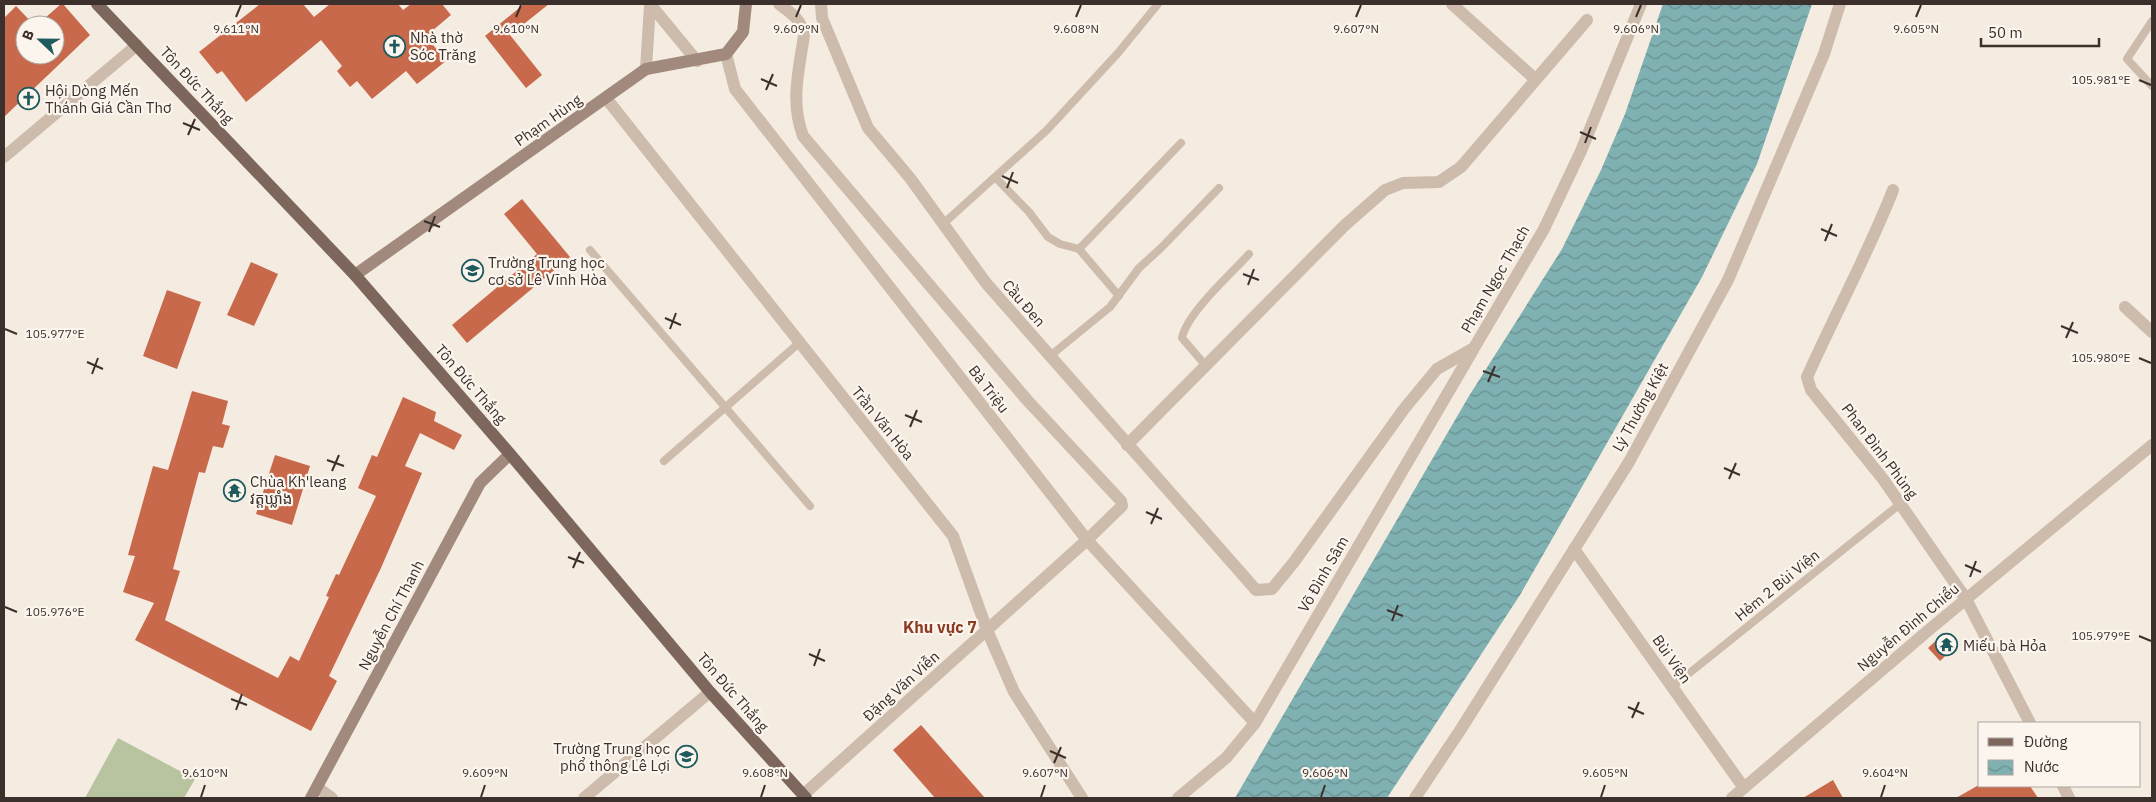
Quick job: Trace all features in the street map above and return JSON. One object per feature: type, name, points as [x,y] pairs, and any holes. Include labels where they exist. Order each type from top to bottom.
[{"type":"main road","name":"Tôn Đức Thắng","points":[[97,4],[355,275],[510,454],[710,692],[805,797]]},
{"type":"main road","points":[[726,54],[743,32],[746,4]]},
{"type":"main road","name":"Phạm Hùng","points":[[355,275],[646,69],[697,61],[726,54]]},
{"type":"main road","name":"Nguyễn Chí Thanh","points":[[314,793],[480,483],[510,454]]},
{"type":"street","points":[[650,4],[697,61]]},
{"type":"street","points":[[646,69],[650,4]]},
{"type":"street","name":"Đặng Văn Viễn","points":[[779,4],[794,15],[802,26],[804,35],[795,99],[797,119],[803,136],[1027,400],[1121,501],[1122,506],[805,797]]},
{"type":"street","name":"Cầu Đen","points":[[821,4],[822,18],[868,128],[910,178],[986,283],[1256,590]]},
{"type":"street","points":[[1452,4],[1535,79]]},
{"type":"street","name":"Phạm Ngọc Thạch","points":[[1256,590],[1272,589],[1294,562],[1404,409],[1437,370],[1474,348],[1548,220],[1581,151],[1641,4]]},
{"type":"street","name":"Lý Thường Kiệt","points":[[1415,798],[1461,729],[1629,462],[1728,280],[1824,54],[1840,4]]},
{"type":"street","points":[[1127,445],[1344,226],[1385,190],[1403,182],[1439,182],[1461,167],[1587,20]]},
{"type":"street","points":[[4,157],[138,46]]},
{"type":"street","name":"Bà Triệu","points":[[726,54],[735,89],[1087,540],[1255,724]]},
{"type":"street","name":"Trần Văn Hòa","points":[[606,98],[953,536],[987,630],[1014,692],[1082,798]]},
{"type":"street","name":"Phan Đình Phùng","points":[[1893,190],[1861,266],[1834,317],[1807,377],[1811,390],[1883,479],[1966,600],[2029,722]]},
{"type":"street","points":[[2125,306],[2152,332]]},
{"type":"street","name":"Võ Đình Sâm","points":[[1178,798],[1226,758],[1255,724],[1474,348]]},
{"type":"street","name":"Nguyễn Đình Chiểu","points":[[1732,798],[2152,445]]},
{"type":"street","name":"Bùi Viện","points":[[1574,549],[1744,788]]},
{"type":"street","points":[[584,798],[710,692]]},
{"type":"street","points":[[314,793],[332,798]]},
{"type":"lane","points":[[943,224],[1048,130],[1118,53],[1158,4]]},
{"type":"lane","points":[[2152,21],[2127,59],[2152,86]]},
{"type":"lane","points":[[1079,249],[1181,143]]},
{"type":"lane","points":[[995,177],[1029,212],[1048,237],[1060,244],[1079,249],[1119,296]]},
{"type":"lane","points":[[1050,356],[1110,308],[1139,268],[1219,188]]},
{"type":"lane","points":[[590,250],[810,506]]},
{"type":"lane","points":[[1206,366],[1182,338],[1183,333],[1190,319],[1249,254]]},
{"type":"lane","points":[[664,461],[799,343]]},
{"type":"lane","name":"Hẻm 2 Bùi Viện","points":[[1672,687],[1900,504]]},
{"type":"green space","points":[[118,738],[195,779],[184,798],[85,798]]},
{"type":"water","points":[[1663,4],[1812,4],[1757,164],[1702,277],[1520,595],[1387,798],[1235,798],[1469,396],[1562,249],[1601,170],[1625,114]]},
{"type":"building","points":[[63,4],[90,35],[65,59],[65,15],[48,15]]},
{"type":"building","points":[[260,4],[303,4],[314,17],[330,4],[398,4],[403,10],[411,4],[442,4],[451,15],[426,36],[446,61],[417,84],[406,71],[372,99],[357,81],[350,87],[337,71],[342,66],[321,40],[246,102],[222,71],[217,74],[199,52]]},
{"type":"building","points":[[524,4],[549,4],[510,35],[542,75],[526,88],[485,36]]},
{"type":"building","points":[[16,6],[25,15],[15,15],[15,65],[59,65],[4,117],[4,18]]},
{"type":"building","points":[[522,199],[570,257],[467,343],[452,325],[537,254],[504,214]]},
{"type":"building","points":[[251,262],[278,274],[254,326],[227,315]]},
{"type":"building","points":[[167,290],[201,302],[177,369],[143,356]]},
{"type":"building","points":[[192,391],[228,401],[222,424],[230,426],[223,448],[213,446],[205,473],[199,472],[173,569],[180,571],[165,620],[278,678],[290,656],[299,661],[329,597],[326,596],[336,574],[339,575],[376,496],[358,488],[372,455],[377,457],[403,397],[436,412],[434,421],[462,435],[454,450],[420,433],[405,466],[422,473],[381,568],[329,676],[337,681],[311,731],[135,640],[154,603],[123,592],[135,556],[128,555],[153,466],[168,470]]},
{"type":"building","points":[[275,455],[310,466],[292,525],[256,514]]},
{"type":"building","points":[[1943,634],[1955,647],[1940,661],[1928,648]]},
{"type":"building","points":[[921,725],[985,798],[935,798],[893,750]]},
{"type":"building","points":[[1833,780],[1843,798],[1803,798]]},
{"type":"building","points":[[1978,786],[2031,787],[2038,798],[1956,798]]},
{"type":"place","name":"Nhà thờ Sóc Trăng","points":[[394,46]]},
{"type":"place","name":"Hội Dòng Mến Thánh Giá Cần Thơ","points":[[29,99]]},
{"type":"place","name":"Trường Trung học cơ sở Lê Vĩnh Hòa","points":[[472,271]]},
{"type":"place","name":"Chùa Kh'leang វត្តឃ្លាំង","points":[[234,490]]},
{"type":"place","name":"Miếu bà Hỏa","points":[[1947,645]]},
{"type":"place","name":"Trường Trung học phổ thông Lê Lợi","points":[[686,757]]},
{"type":"district","name":"Khu vực 7","points":[[940,627]]}]
